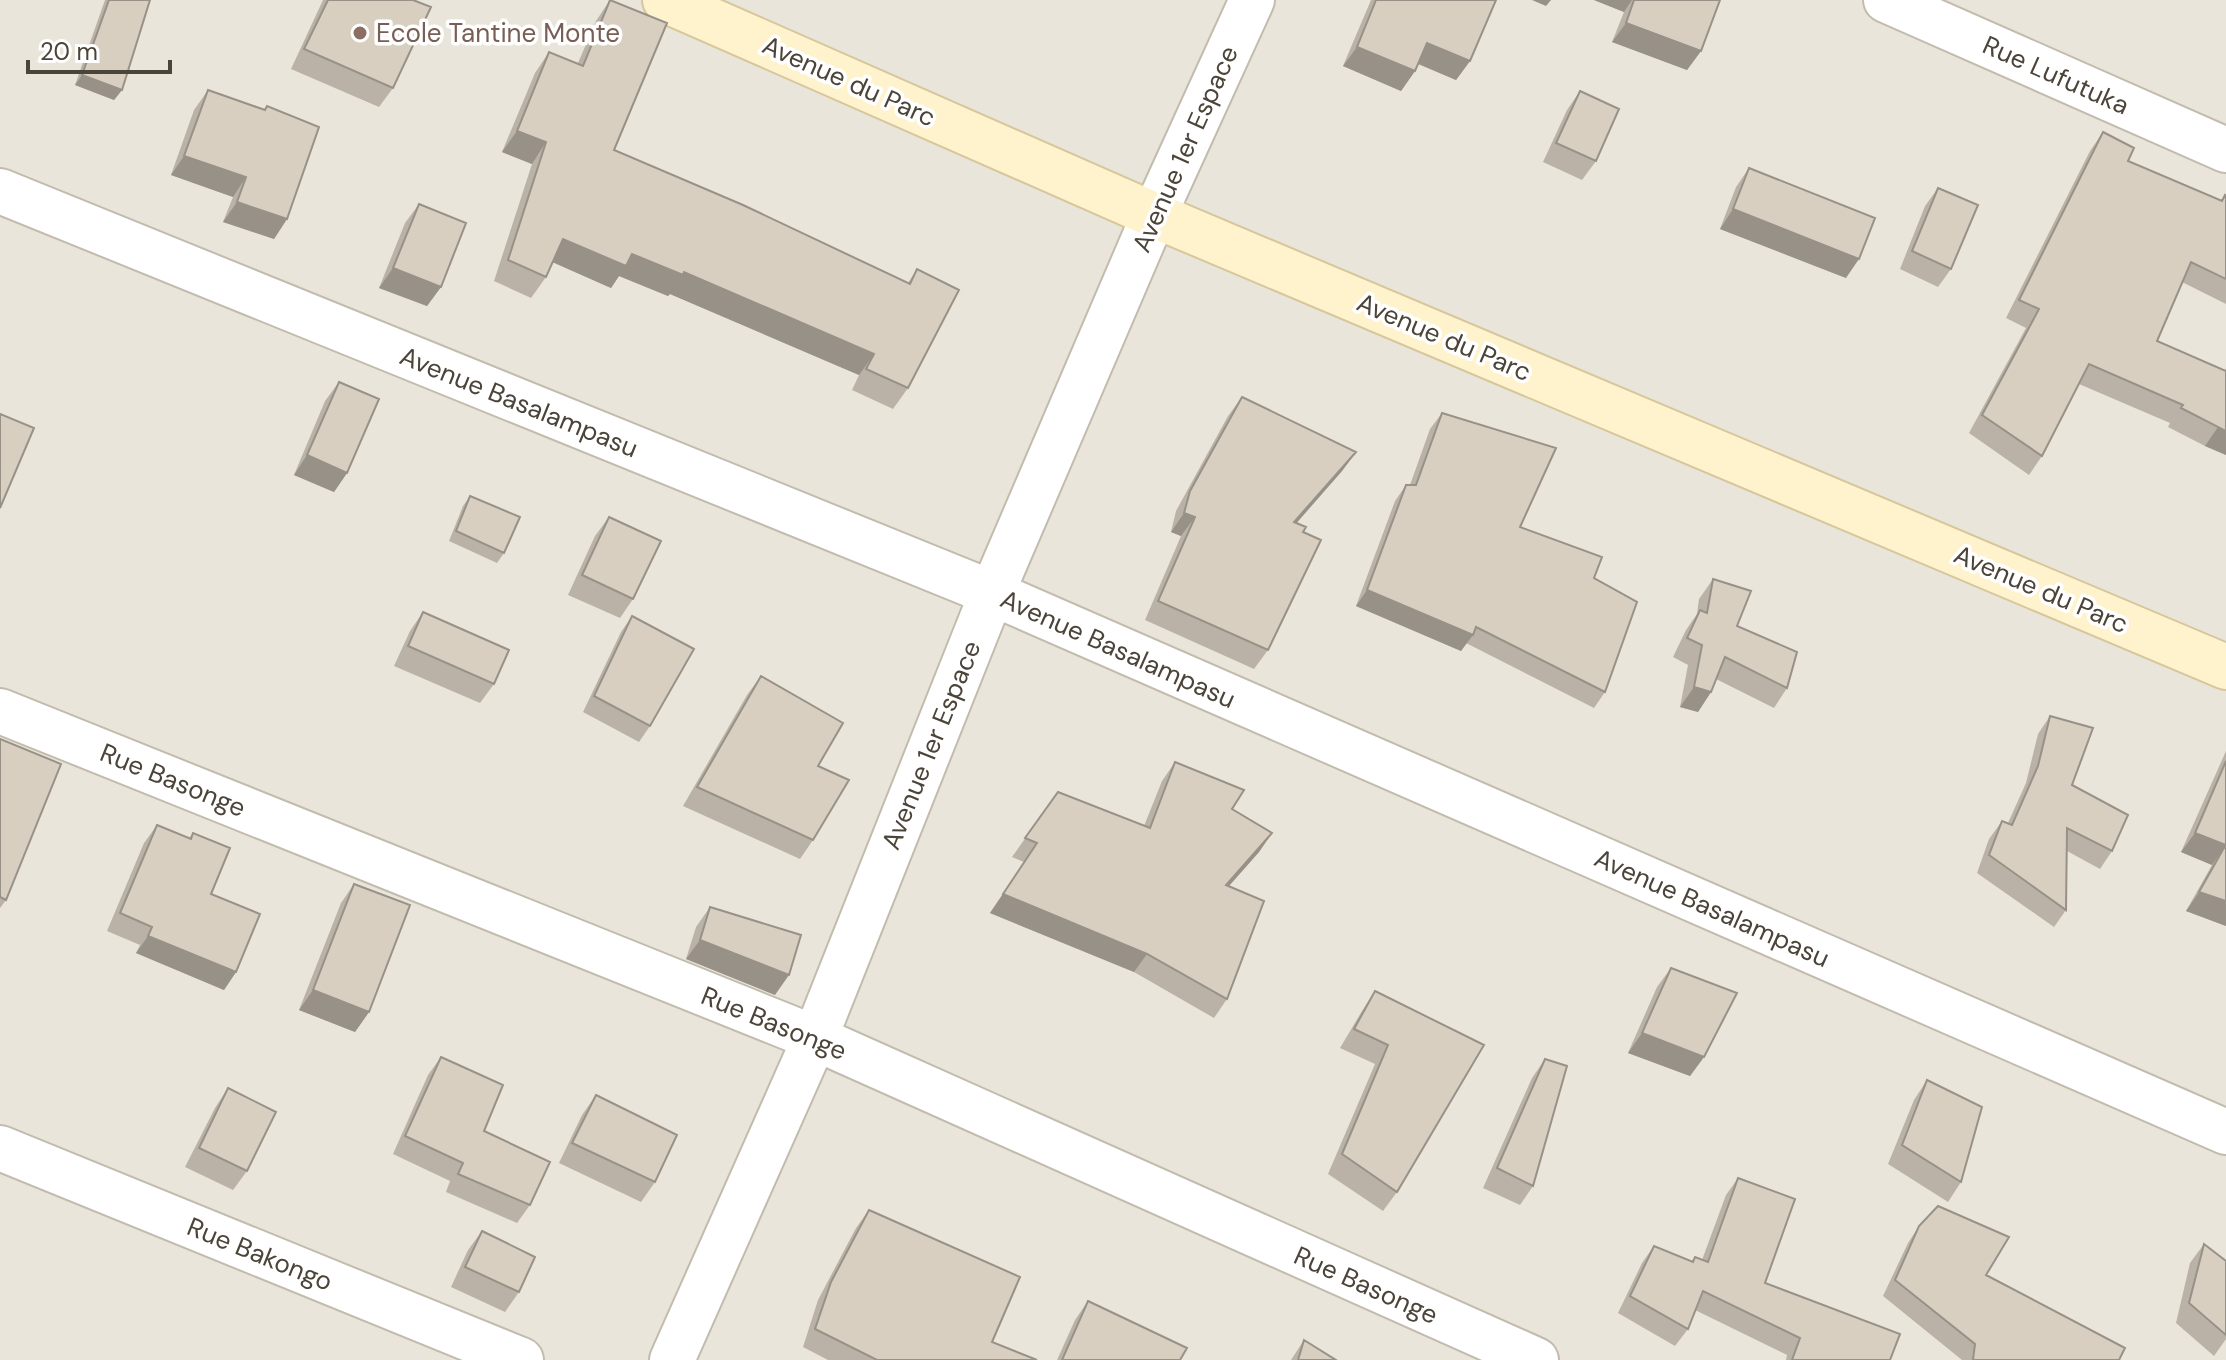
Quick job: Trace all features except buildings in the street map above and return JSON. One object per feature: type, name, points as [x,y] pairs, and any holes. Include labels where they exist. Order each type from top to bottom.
[{"type":"street","name":"Avenue du Parc","points":[[665,0],[1154,215],[2226,667]]},
{"type":"street","name":"Avenue 1er Espace","points":[[672,1360],[815,1038],[992,593],[1154,215],[1252,0]]},
{"type":"street","name":"Rue Lufutuka","points":[[1886,0],[2226,150]]},
{"type":"street","name":"Avenue Basalampasu","points":[[0,191],[992,593],[2226,1132]]},
{"type":"street","name":"Rue Basonge","points":[[0,711],[815,1038],[1536,1360]]},
{"type":"street","name":"Rue Bakongo","points":[[0,1148],[521,1360]]},
{"type":"shaded area","points":[[0,0],[2226,0],[2226,1360],[0,1360]]},
{"type":"place","name":"Ecole Tantine Monte","points":[[360,33]]}]
